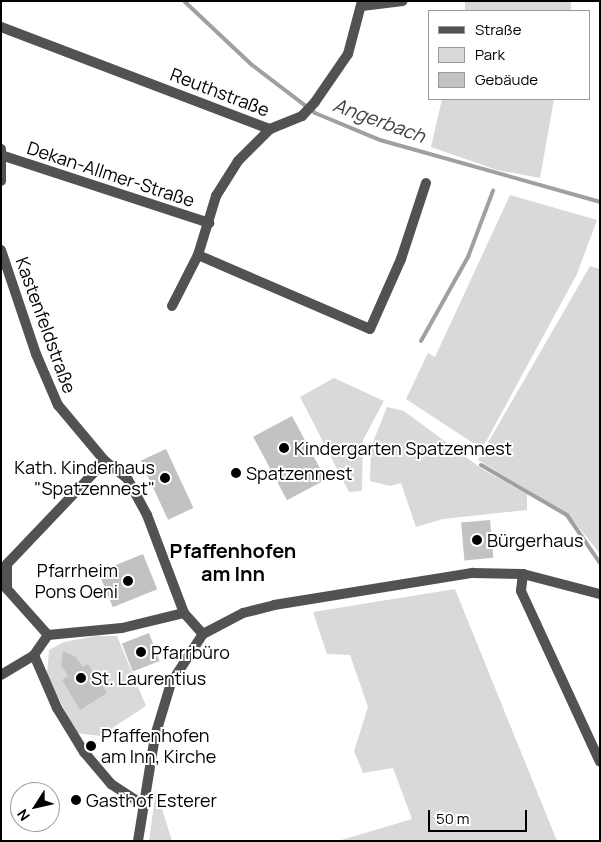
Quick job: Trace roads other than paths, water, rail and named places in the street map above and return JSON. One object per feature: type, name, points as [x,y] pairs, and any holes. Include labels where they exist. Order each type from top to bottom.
[{"type":"street","points":[[362,4],[403,1]]},
{"type":"street","name":"Reuthstraße","points":[[1,27],[270,129],[302,116],[315,102],[348,54],[362,4]]},
{"type":"street","name":"Dekan-Allmer-Straße","points":[[172,306],[198,255],[216,196],[238,161],[270,129]]},
{"type":"street","points":[[1,181],[2,153]]},
{"type":"street","name":"Dekan-Allmer-Straße","points":[[2,153],[208,223]]},
{"type":"street","points":[[198,255],[370,329],[401,259],[426,183]]},
{"type":"street","name":"Kastenfeldstraße","points":[[1,250],[54,398],[105,461],[127,478],[147,516],[184,613],[203,634]]},
{"type":"street","points":[[48,635],[7,589],[7,564],[105,461]]},
{"type":"street","points":[[138,841],[142,804],[171,683],[203,634],[243,613],[274,605],[472,573],[524,574],[600,594]]},
{"type":"street","points":[[524,574],[521,591],[600,762]]},
{"type":"street","points":[[1,675],[34,655],[48,635],[122,628],[184,613]]},
{"type":"street","points":[[34,655],[57,708],[84,752],[111,784],[142,804]]},
{"type":"waterway","name":"Angerbach","points":[[184,1],[252,65],[315,113],[380,140],[600,202]]},
{"type":"waterway","points":[[421,341],[468,257],[493,191]]},
{"type":"waterway","points":[[481,465],[567,515],[600,563]]},
{"type":"place","name":"Kindergarten Spatzennest","points":[[284,448]]},
{"type":"place","name":"Spatzennest","points":[[236,473]]},
{"type":"place","name":"Kath. Kinderhaus \"Spatzennest\"","points":[[165,478]]},
{"type":"place","name":"Bürgerhaus","points":[[477,540]]},
{"type":"place","name":"Pfarrheim Pons Oeni","points":[[128,581]]},
{"type":"place","name":"Pfarrbüro","points":[[141,652]]},
{"type":"place","name":"St. Laurentius","points":[[81,678]]},
{"type":"place","name":"Pfaffenhofen am Inn, Kirche","points":[[91,746]]},
{"type":"place","name":"Gasthof Esterer","points":[[76,800]]},
{"type":"district","name":"Pfaffenhofen am Inn","points":[[233,562]]}]
